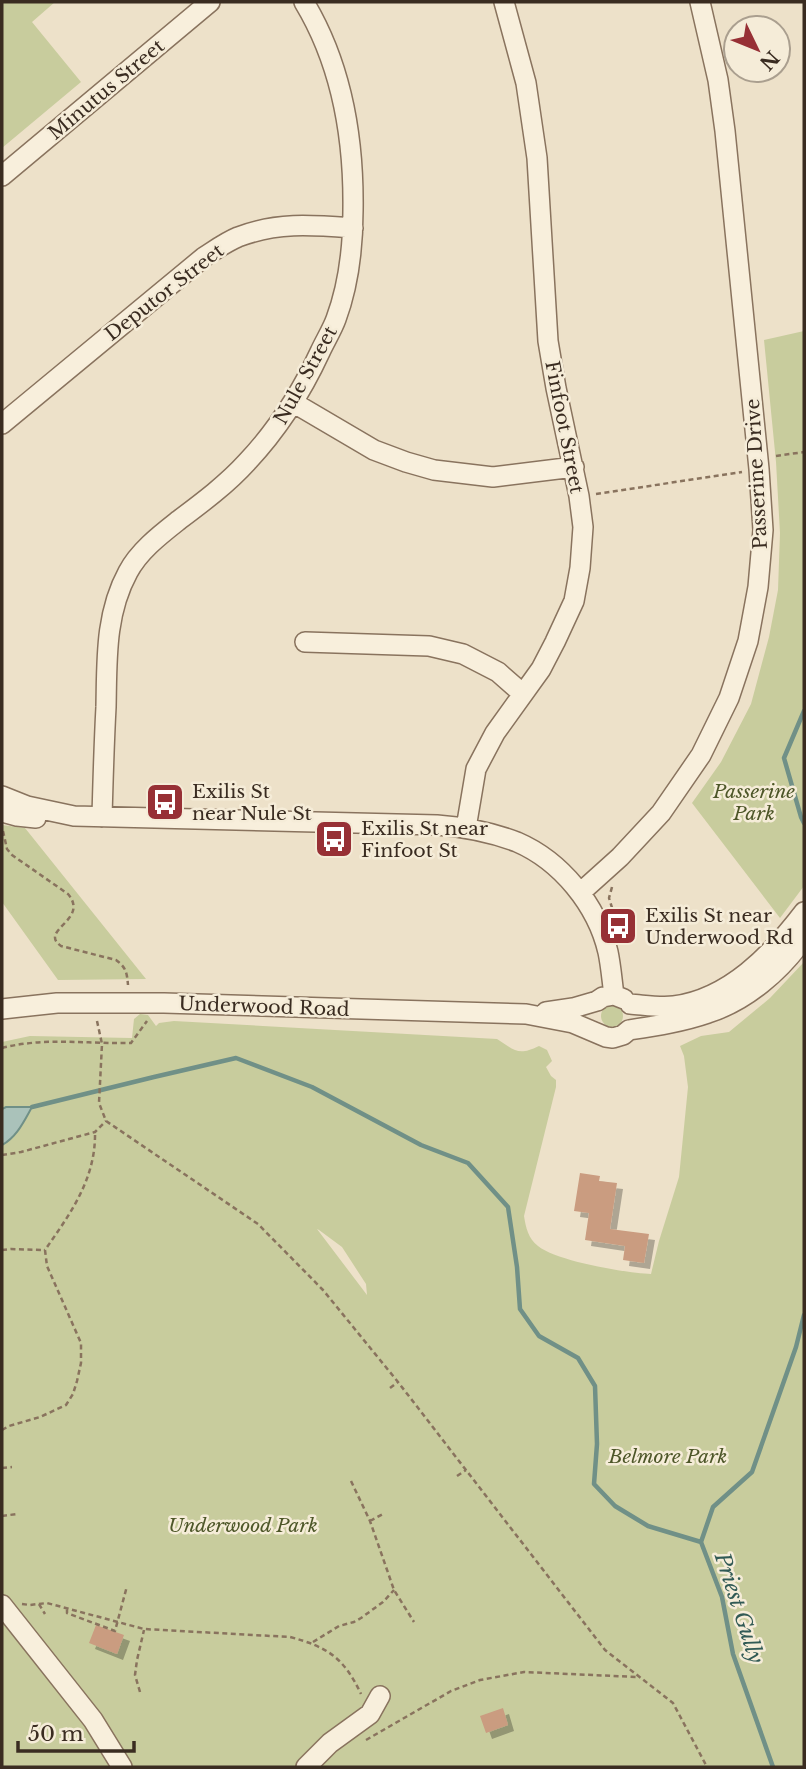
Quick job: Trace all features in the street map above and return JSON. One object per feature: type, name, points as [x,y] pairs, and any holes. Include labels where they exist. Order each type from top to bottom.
[{"type":"street","name":"Minutus Street","points":[[2,176],[210,2]]},
{"type":"street","name":"Nule Street","points":[[102,817],[108,637],[117,597],[128,572],[138,556],[151,544],[233,477],[265,442],[294,403],[336,319],[349,271],[354,177],[344,100],[329,52],[304,2]]},
{"type":"street","name":"Finfoot Street","points":[[466,828],[476,769],[495,733],[541,669],[574,601],[583,527],[574,467],[555,388],[548,341],[537,158],[526,83],[504,2]]},
{"type":"street","name":"Passerine Drive","points":[[580,893],[620,857],[661,813],[701,755],[733,687],[748,641],[758,587],[763,530],[759,469],[725,131],[718,80],[700,2]]},
{"type":"street","name":"Deputor Street","points":[[2,424],[204,257],[236,238],[270,227],[302,224],[353,228]]},
{"type":"street","points":[[294,403],[374,450],[435,470],[493,477],[574,467]]},
{"type":"street","points":[[305,642],[429,646],[463,654],[498,672],[523,694]]},
{"type":"street","points":[[2,796],[27,806],[75,816],[437,825],[466,828],[519,843],[562,874],[580,893],[594,915],[608,951],[614,1000],[634,1015],[629,1030]]},
{"type":"street","points":[[2,812],[63,820],[75,816]]},
{"type":"street","name":"Underwood Road","points":[[2,1009],[57,1003],[164,1003],[526,1014],[614,1000],[673,1006],[699,1000],[734,982],[775,948],[804,912]]},
{"type":"street","name":"Underwood Road","points":[[526,1014],[573,1023],[613,1038],[629,1030],[679,1022],[711,1013],[743,997],[770,976],[804,938]]},
{"type":"street","points":[[597,1032],[590,1018],[591,1010],[614,1000]]},
{"type":"street","points":[[10,1604],[93,1720],[122,1767]]},
{"type":"street","points":[[306,1767],[330,1743],[370,1714],[380,1696]]},
{"type":"path","points":[[773,457],[804,452]]},
{"type":"path","points":[[579,496],[742,472],[742,481]]},
{"type":"path","points":[[2,827],[6,849],[74,900],[73,913],[57,932],[56,943],[116,960],[123,965],[128,985]]},
{"type":"path","points":[[615,917],[609,898],[611,888],[618,879]]},
{"type":"path","points":[[96,1016],[102,1044],[99,1103],[106,1121],[258,1224],[323,1290],[398,1382],[605,1650],[673,1703],[707,1767]]},
{"type":"path","points":[[2,1155],[94,1132],[106,1121]]},
{"type":"path","points":[[2,1430],[66,1405],[73,1394],[80,1363],[81,1343],[47,1266],[45,1250],[69,1217],[79,1197],[90,1165],[95,1142],[94,1132]]},
{"type":"path","points":[[2,1250],[45,1250]]},
{"type":"path","points":[[390,1388],[398,1382]]},
{"type":"path","points":[[2,1468],[12,1467]]},
{"type":"path","points":[[457,1476],[466,1470]]},
{"type":"path","points":[[351,1481],[370,1521],[394,1590],[414,1622]]},
{"type":"path","points":[[2,1516],[18,1514]]},
{"type":"path","points":[[370,1521],[383,1514]]},
{"type":"path","points":[[67,1608],[67,1613],[115,1631],[127,1586]]},
{"type":"path","points":[[312,1643],[339,1626],[361,1618],[394,1590]]},
{"type":"path","points":[[10,1604],[47,1603],[144,1629],[290,1636],[312,1643],[339,1658],[382,1731],[480,1680],[524,1672],[638,1677]]},
{"type":"path","points":[[39,1604],[46,1614]]},
{"type":"path","points":[[140,1692],[135,1675],[144,1629]]},
{"type":"green space","points":[[2,2],[55,2],[32,22],[81,82],[2,148]]},
{"type":"green space","name":"Passerine Park","points":[[804,331],[804,886],[780,918],[692,803],[721,762],[751,704],[778,590],[780,533],[764,340]]},
{"type":"green space","points":[[2,825],[25,828],[146,979],[58,980],[2,902]]},
{"type":"green space","points":[[804,962],[804,1767],[2,1767],[2,1042],[30,1036],[132,1038],[134,1019],[140,1014],[148,1015],[156,1026],[174,1021],[497,1039],[521,1051],[539,1046],[547,1050],[552,1061],[546,1067],[556,1080],[556,1087],[524,1216],[530,1236],[538,1246],[560,1257],[609,1269],[651,1274],[679,1177],[688,1087],[680,1046],[701,1036],[729,1032],[770,998]],"holes":[[[317,1229],[342,1247],[366,1284],[367,1295]]]},
{"type":"green space","points":[[612,1005],[620,1008],[623,1016],[620,1024],[612,1027],[604,1024],[601,1016],[604,1008]]},
{"type":"water","points":[[32,1107],[16,1133],[2,1145],[2,1109]]},
{"type":"building","points":[[580,1173],[600,1176],[599,1181],[617,1183],[610,1229],[649,1234],[644,1263],[623,1260],[625,1246],[585,1240],[589,1213],[574,1211]]},
{"type":"building","points":[[96,1625],[124,1635],[117,1654],[89,1643]]},
{"type":"building","points":[[503,1708],[508,1725],[486,1733],[480,1716]]},
{"type":"waterway","name":"Priest Gully","points":[[804,711],[784,758],[804,823]]},
{"type":"waterway","points":[[32,1107],[236,1058],[312,1087],[421,1145],[468,1163],[508,1207],[520,1309],[539,1336],[578,1358],[595,1386],[597,1444],[594,1484],[615,1506],[648,1526],[701,1542]]},
{"type":"waterway","name":"Priest Gully","points":[[773,1767],[733,1654],[722,1597],[701,1542],[713,1507],[752,1472],[796,1347],[804,1315]]},
{"type":"place","name":"Exilis St near Nule St","points":[[165,802]]},
{"type":"place","name":"Exilis St near Finfoot St","points":[[334,839]]},
{"type":"place","name":"Exilis St near Underwood Rd","points":[[618,926]]},
{"type":"park label","name":"Belmore Park","points":[[668,1456]]},
{"type":"park label","name":"Underwood Park","points":[[243,1525]]}]
